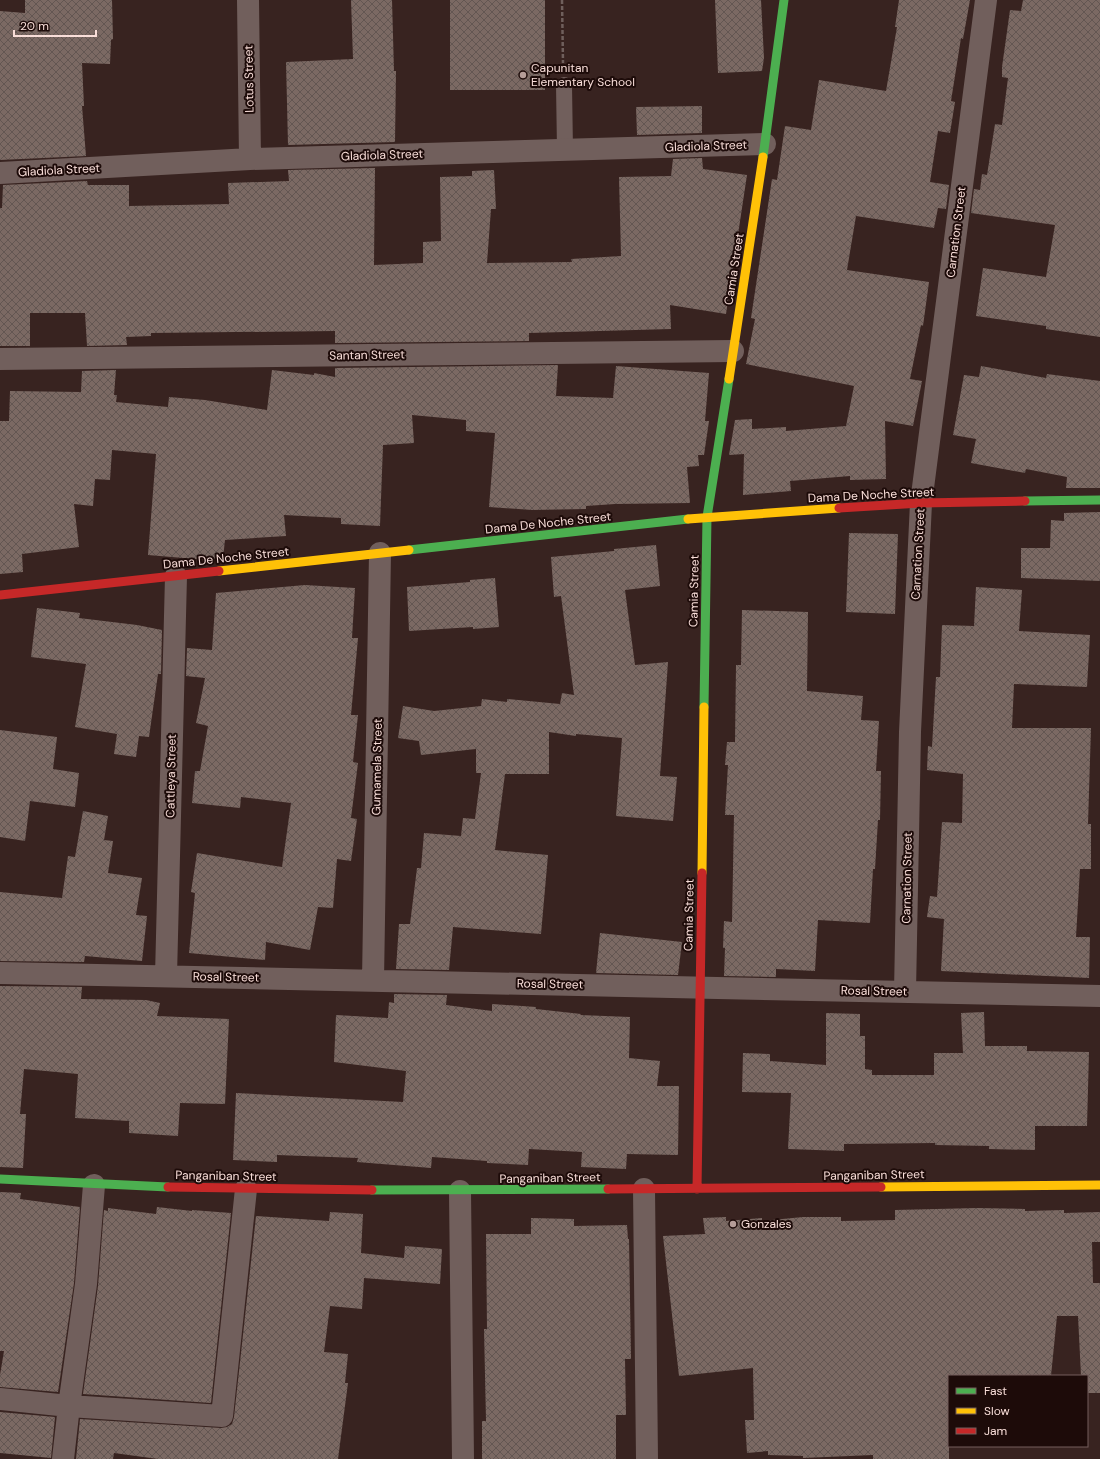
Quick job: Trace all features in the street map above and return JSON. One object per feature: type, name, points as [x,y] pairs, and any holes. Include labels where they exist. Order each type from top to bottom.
[{"type":"street","name":"Lotus Street","points":[[248,0],[250,159]]},
{"type":"street","name":"Camia Street","points":[[696,1189],[707,517],[765,144],[784,0]]},
{"type":"street","name":"Carnation Street","points":[[905,992],[910,732],[921,503],[986,0]]},
{"type":"street","name":"Gladiola Street","points":[[0,173],[250,159],[765,144]]},
{"type":"street","name":"Santan Street","points":[[0,359],[733,351]]},
{"type":"street","name":"Dama De Noche Street","points":[[0,595],[707,517],[921,503],[1100,500]]},
{"type":"street","name":"Gumamela Street","points":[[373,980],[380,553]]},
{"type":"street","name":"Cattleya Street","points":[[166,976],[176,576]]},
{"type":"street","name":"Rosal Street","points":[[0,973],[1100,996]]},
{"type":"street","name":"Panganiban Street","points":[[0,1179],[94,1185],[246,1190],[460,1191],[1100,1185]]},
{"type":"street","points":[[63,1459],[68,1406],[86,1284],[94,1185]]},
{"type":"street","points":[[644,1189],[647,1459]]},
{"type":"street","points":[[0,1399],[68,1406],[222,1416],[246,1190]]},
{"type":"street","points":[[460,1191],[463,1459]]},
{"type":"lane","points":[[564,85],[566,150]]},
{"type":"path","points":[[562,0],[564,85]]},
{"type":"building","points":[[25,0],[112,0],[113,39],[111,40],[110,64],[82,63],[84,106],[82,106],[86,156],[0,160],[0,11],[25,13]]},
{"type":"building","points":[[351,0],[392,0],[394,71],[396,71],[395,142],[288,145],[286,62],[353,59]]},
{"type":"building","points":[[450,0],[545,0],[545,90],[450,90]]},
{"type":"building","points":[[715,0],[761,0],[764,58],[762,71],[718,73]]},
{"type":"building","points":[[899,0],[970,0],[963,39],[961,38],[951,101],[955,102],[950,133],[938,131],[930,182],[949,185],[946,209],[938,208],[934,228],[856,216],[847,270],[929,282],[923,326],[921,325],[910,379],[922,381],[913,426],[885,421],[886,479],[850,480],[850,476],[790,481],[791,491],[743,495],[744,454],[729,455],[735,420],[752,419],[752,429],[786,427],[786,431],[846,426],[854,386],[746,364],[755,319],[751,318],[772,179],[777,180],[785,126],[811,130],[819,80],[886,91],[897,27],[895,27]]},
{"type":"building","points":[[1023,0],[1100,0],[1100,337],[1046,329],[1046,326],[976,316],[983,268],[1046,277],[1055,225],[971,213],[974,189],[980,190],[982,174],[987,175],[995,124],[1002,125],[1008,78],[1002,77],[1002,67],[1010,10],[1021,11]]},
{"type":"building","points":[[702,106],[702,133],[637,135],[636,107]]},
{"type":"building","points":[[702,158],[703,169],[747,175],[726,314],[670,305],[671,329],[529,333],[529,341],[335,343],[335,331],[151,333],[151,336],[126,337],[127,345],[87,346],[85,313],[30,313],[30,346],[0,346],[0,208],[2,208],[3,185],[87,181],[88,185],[129,185],[129,206],[229,204],[228,183],[289,181],[288,170],[375,168],[374,265],[423,263],[423,242],[441,241],[440,177],[472,176],[472,171],[494,170],[496,209],[491,209],[487,263],[572,262],[571,259],[621,256],[619,177],[671,176],[673,159]]},
{"type":"building","points":[[558,365],[556,396],[613,398],[616,366],[709,373],[705,421],[709,421],[704,455],[698,455],[699,466],[687,467],[690,503],[615,504],[586,506],[586,509],[532,510],[489,507],[495,433],[466,431],[466,420],[412,415],[414,443],[383,445],[380,526],[341,524],[341,518],[284,515],[286,536],[225,540],[223,558],[207,560],[148,555],[156,454],[112,450],[110,480],[95,479],[93,506],[74,504],[79,547],[22,554],[23,572],[0,574],[0,421],[9,421],[10,391],[81,392],[82,371],[116,370],[114,395],[117,395],[116,402],[168,407],[169,397],[205,400],[267,410],[272,370],[314,375],[314,373],[335,377],[335,368]]},
{"type":"building","points":[[981,366],[1046,378],[1047,374],[1100,381],[1100,488],[1066,488],[1067,477],[1026,469],[1025,473],[971,463],[976,439],[953,435],[964,375],[979,377]]},
{"type":"building","points":[[1100,512],[1100,581],[1021,578],[1021,548],[1050,548],[1051,520],[1064,521],[1064,513]]},
{"type":"building","points":[[849,533],[898,534],[895,614],[846,612]]},
{"type":"building","points":[[656,545],[660,586],[625,590],[635,665],[668,662],[660,776],[677,777],[673,821],[616,816],[622,738],[576,734],[576,736],[549,732],[549,774],[505,774],[495,850],[548,855],[541,934],[453,927],[449,970],[396,969],[399,924],[410,924],[417,868],[421,868],[424,833],[461,836],[463,818],[475,819],[481,773],[476,773],[476,749],[421,755],[419,741],[398,738],[403,706],[434,711],[481,706],[482,699],[507,702],[507,699],[560,704],[562,693],[574,695],[561,596],[554,597],[551,557]]},
{"type":"building","points":[[495,578],[499,627],[409,631],[407,587],[470,582],[470,580]]},
{"type":"building","points":[[305,585],[355,588],[352,638],[358,638],[351,715],[358,715],[353,762],[358,763],[351,818],[357,819],[351,861],[337,859],[333,908],[318,907],[310,950],[266,942],[265,960],[189,953],[195,893],[191,892],[197,853],[282,867],[291,803],[241,797],[240,808],[192,803],[195,771],[200,771],[208,726],[196,723],[205,678],[186,676],[187,648],[212,650],[216,593]]},
{"type":"building","points":[[976,587],[1022,590],[1019,631],[1090,635],[1087,687],[1014,684],[1012,728],[1091,728],[1088,824],[1091,824],[1091,869],[1080,869],[1076,937],[1090,937],[1089,978],[941,971],[944,919],[927,917],[930,896],[937,897],[942,822],[962,823],[963,774],[927,770],[928,746],[932,747],[936,677],[940,677],[942,625],[974,626]]},
{"type":"building","points":[[37,608],[80,613],[79,618],[137,625],[162,630],[161,674],[158,674],[149,737],[139,736],[136,757],[114,754],[117,734],[75,727],[86,664],[31,657]]},
{"type":"building","points":[[742,610],[808,612],[807,691],[863,696],[861,720],[879,721],[876,771],[881,771],[880,820],[878,820],[875,869],[873,869],[870,923],[818,920],[815,971],[776,969],[776,977],[724,976],[724,921],[732,922],[734,815],[725,815],[728,765],[725,765],[727,742],[735,742],[736,665],[741,665]]},
{"type":"building","points":[[0,730],[57,737],[53,769],[79,773],[75,807],[30,801],[25,841],[0,837]]},
{"type":"building","points":[[83,811],[108,816],[104,840],[113,841],[108,873],[142,878],[136,915],[147,916],[142,961],[85,956],[84,962],[0,961],[0,892],[62,898],[68,856],[75,857]]},
{"type":"building","points":[[600,933],[682,942],[678,975],[596,973]]},
{"type":"building","points":[[0,986],[82,987],[81,999],[146,1000],[160,1003],[157,1016],[229,1019],[225,1104],[180,1103],[178,1136],[129,1133],[129,1121],[75,1118],[78,1074],[24,1069],[20,1114],[26,1114],[23,1168],[0,1167]]},
{"type":"building","points":[[394,994],[447,995],[446,1005],[492,1011],[492,1004],[536,1007],[536,1009],[581,1014],[580,1015],[630,1017],[629,1058],[660,1061],[657,1086],[679,1086],[678,1155],[627,1154],[626,1169],[581,1167],[582,1152],[529,1149],[528,1165],[487,1163],[487,1161],[432,1157],[431,1168],[357,1162],[358,1158],[277,1155],[277,1162],[233,1160],[236,1093],[403,1102],[406,1071],[334,1062],[336,1015],[388,1018],[389,1002],[394,1003]]},
{"type":"building","points":[[984,1012],[985,1046],[1027,1046],[1027,1051],[1089,1052],[1087,1126],[1035,1126],[1035,1150],[989,1149],[989,1146],[935,1145],[935,1143],[844,1144],[844,1151],[788,1149],[791,1093],[742,1092],[743,1053],[770,1054],[770,1061],[826,1065],[826,1013],[860,1014],[860,1036],[865,1036],[865,1069],[872,1070],[872,1075],[934,1075],[934,1053],[963,1053],[961,1013]]},
{"type":"building","points":[[0,1192],[21,1193],[20,1199],[80,1207],[74,1283],[58,1392],[0,1387],[0,1375],[4,1351],[0,1351]]},
{"type":"building","points":[[157,1207],[231,1213],[211,1403],[83,1394],[98,1286],[104,1210],[108,1211],[108,1208],[156,1214]]},
{"type":"building","points":[[977,1208],[1025,1209],[1025,1211],[1064,1210],[1064,1213],[1100,1212],[1100,1242],[1092,1242],[1093,1283],[1100,1283],[1100,1393],[1088,1393],[1088,1375],[1081,1375],[1078,1316],[1057,1316],[1051,1375],[948,1375],[949,1459],[873,1459],[873,1455],[803,1458],[803,1456],[768,1455],[768,1451],[747,1453],[745,1420],[754,1420],[753,1368],[679,1376],[663,1236],[705,1234],[703,1218],[726,1217],[726,1221],[762,1218],[762,1221],[803,1217],[841,1217],[841,1221],[895,1220],[895,1210]]},
{"type":"building","points":[[330,1212],[363,1214],[361,1253],[404,1258],[405,1246],[442,1249],[440,1284],[364,1278],[362,1309],[330,1306],[324,1352],[348,1354],[345,1383],[348,1383],[338,1459],[158,1459],[114,1453],[113,1459],[76,1459],[80,1419],[221,1428],[232,1424],[256,1216],[329,1221]]},
{"type":"building","points":[[531,1218],[574,1219],[574,1226],[627,1225],[629,1239],[631,1359],[625,1359],[626,1415],[616,1415],[616,1459],[482,1459],[482,1421],[486,1421],[484,1329],[487,1329],[486,1234],[531,1234]]},
{"type":"building","points":[[0,1412],[55,1417],[51,1458],[0,1453]]},
{"type":"traffic: fast","points":[[763,157],[784,0]]},
{"type":"traffic: fast","points":[[704,707],[707,517],[729,379]]},
{"type":"traffic: fast","points":[[1025,501],[1100,500]]},
{"type":"traffic: fast","points":[[409,550],[688,519]]},
{"type":"traffic: fast","points":[[0,1179],[168,1187]]},
{"type":"traffic: fast","points":[[372,1190],[608,1189]]},
{"type":"traffic: slow","points":[[729,379],[763,157]]},
{"type":"traffic: slow","points":[[688,519],[839,508]]},
{"type":"traffic: slow","points":[[219,571],[409,550]]},
{"type":"traffic: slow","points":[[702,873],[704,707]]},
{"type":"traffic: slow","points":[[881,1187],[1100,1185]]},
{"type":"traffic: jam","points":[[839,508],[921,503],[1025,501]]},
{"type":"traffic: jam","points":[[0,595],[219,571]]},
{"type":"traffic: jam","points":[[697,1189],[702,873]]},
{"type":"traffic: jam","points":[[168,1187],[372,1190]]},
{"type":"traffic: jam","points":[[608,1189],[881,1187]]},
{"type":"place","name":"Capunitan Elementary School","points":[[523,75]]},
{"type":"place","name":"Gonzales","points":[[733,1224]]}]
